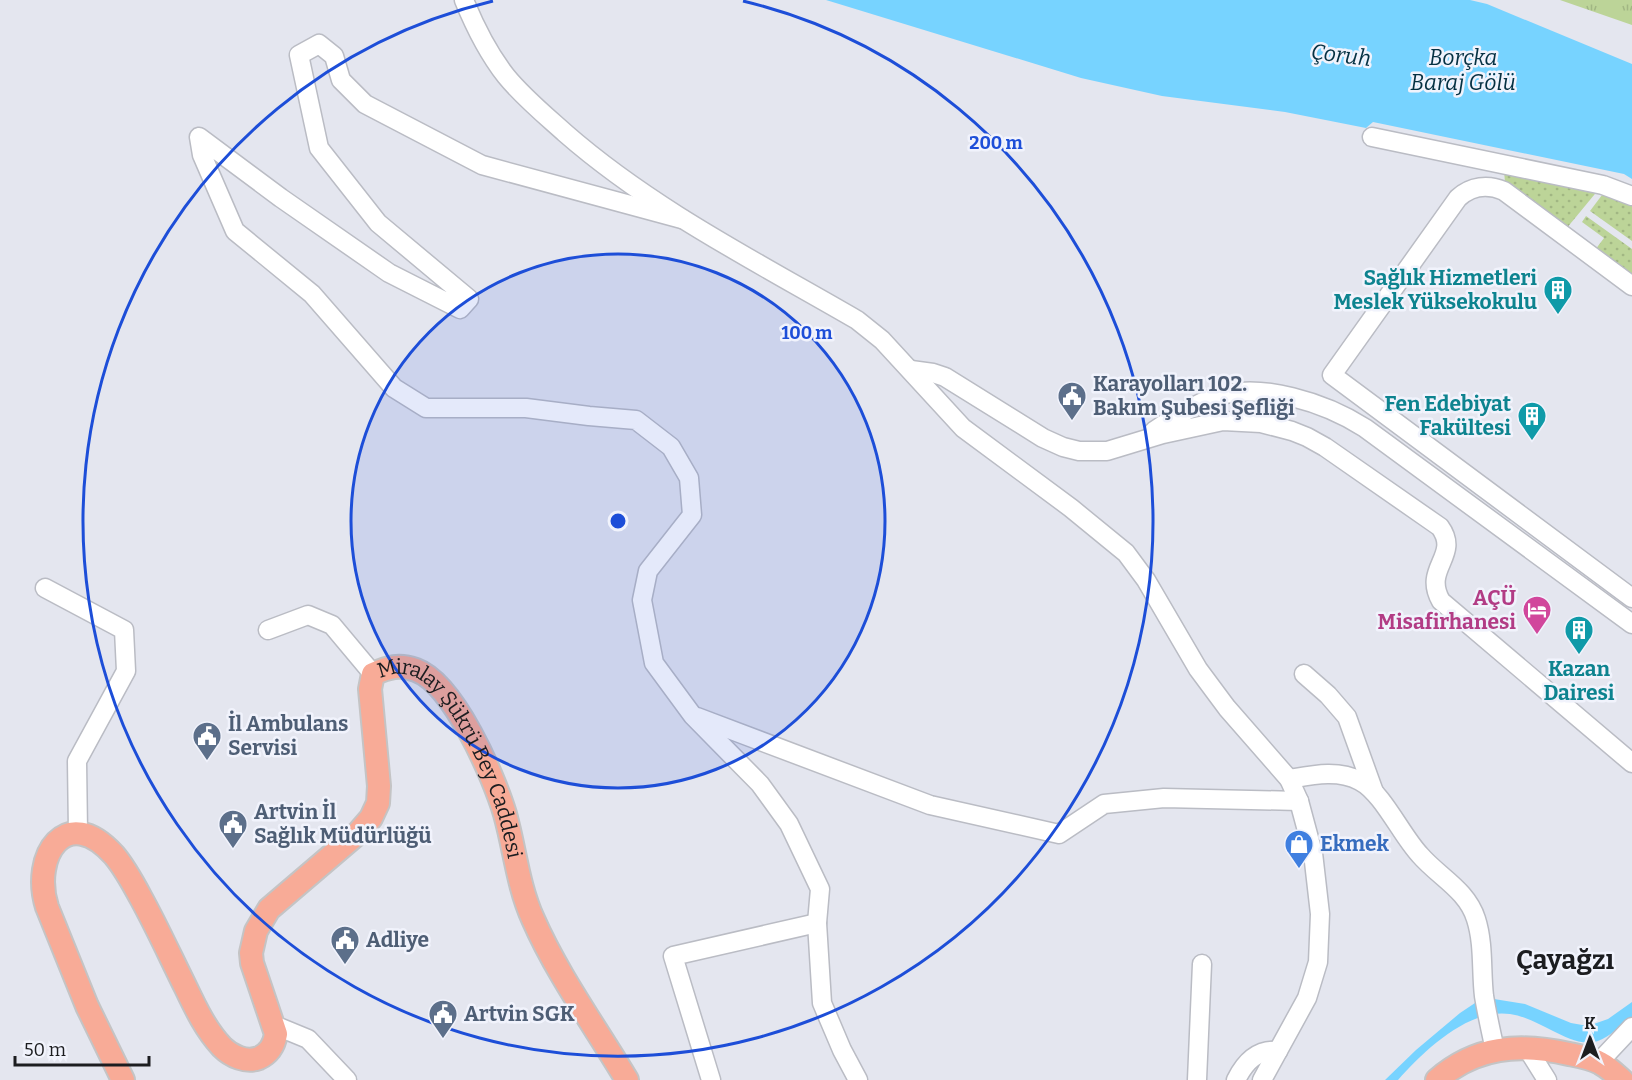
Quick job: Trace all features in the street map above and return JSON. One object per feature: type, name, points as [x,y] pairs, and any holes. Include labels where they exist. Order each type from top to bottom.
[{"type":"main road","name":"Miralay Şükrü Bey Caddesi","points":[[274,1025],[252,963],[251,953],[256,931],[269,909],[342,848],[371,818],[378,803],[379,786],[370,689],[373,674],[390,666],[419,671],[436,684],[452,704],[483,758],[505,814],[524,899],[534,922],[627,1080]]},
{"type":"main road","points":[[123,1080],[87,1006],[42,892],[44,869],[49,852],[58,839],[68,834],[78,832],[92,836],[104,845],[128,875],[199,1014],[223,1048],[244,1060],[256,1059],[267,1054],[274,1044],[276,1034],[274,1025]]},
{"type":"main road","points":[[1437,1080],[1454,1066],[1471,1057],[1495,1050],[1527,1048],[1555,1051],[1599,1062],[1622,1080]]},
{"type":"street","points":[[464,0],[491,55],[507,77],[584,150],[630,185],[682,219],[857,320],[882,340],[963,428],[1071,508],[1126,553],[1146,580],[1204,677],[1227,708],[1289,779],[1299,801],[1313,853],[1320,914],[1318,962],[1307,998],[1262,1080]]},
{"type":"street","points":[[682,219],[482,165],[365,104],[341,80],[334,56],[319,44],[299,55],[319,148],[378,223],[468,299],[460,309],[389,273],[281,198],[199,137],[202,155],[235,231],[312,294],[394,388],[426,408],[526,408],[636,420],[671,447],[689,478],[692,515],[648,571],[642,600],[654,663],[693,716],[760,784],[789,824],[820,889],[817,923],[822,1003],[858,1080]]},
{"type":"street","points":[[1372,137],[1603,185],[1632,196]]},
{"type":"street","points":[[1632,286],[1504,191],[1488,187],[1470,190],[1458,198],[1332,375],[1632,598]]},
{"type":"street","points":[[911,370],[945,377],[1013,421],[1063,447],[1093,453],[1205,424],[1238,421],[1276,426],[1307,437],[1325,447],[1440,527],[1447,547],[1436,574],[1435,587],[1441,601],[1632,763]]},
{"type":"street","points":[[1140,440],[1176,416],[1199,404],[1228,394],[1259,392],[1315,404],[1365,428],[1632,624]]},
{"type":"street","points":[[45,588],[124,630],[126,671],[76,761],[78,832]]},
{"type":"street","points":[[268,630],[308,615],[332,625],[373,674]]},
{"type":"street","points":[[1304,674],[1328,694],[1347,717],[1374,792]]},
{"type":"street","points":[[693,716],[930,805],[1059,834],[1104,804],[1164,798],[1299,801]]},
{"type":"street","points":[[1289,779],[1319,774],[1352,777],[1363,782],[1374,792],[1419,855],[1449,881],[1471,906],[1480,936],[1485,997],[1495,1050]]},
{"type":"street","points":[[711,1080],[673,956],[817,923]]},
{"type":"street","points":[[1197,1080],[1203,964]]},
{"type":"street","points":[[274,1025],[308,1039],[347,1080]]},
{"type":"street","points":[[1599,1062],[1632,1027]]},
{"type":"street","points":[[1527,1048],[1547,1080]]},
{"type":"street","points":[[1236,1080],[1249,1060],[1256,1054],[1269,1050],[1278,1051]]},
{"type":"green space","points":[[1560,0],[1632,0],[1632,25]]},
{"type":"green space","points":[[1504,170],[1599,189],[1566,229],[1505,183]]},
{"type":"green space","points":[[1605,191],[1632,204],[1632,241],[1590,211]]},
{"type":"green space","points":[[1586,216],[1632,249],[1632,278],[1595,250],[1604,238],[1582,222]]},
{"type":"water","name":"Borçka Baraj Gölü","points":[[826,0],[1470,0],[1487,4],[1632,64],[1632,179],[1624,174],[1373,122],[1366,128],[1285,112],[1162,96],[1081,78]]},
{"type":"water","points":[[1494,999],[1525,1004],[1571,1023],[1588,1026],[1608,1019],[1632,1002],[1632,1017],[1602,1039],[1586,1043],[1569,1039],[1516,1015],[1494,1014],[1478,1018],[1448,1034],[1398,1080],[1385,1080],[1460,1013],[1475,1003]]},
{"type":"place","name":"Sağlık Hizmetleri Meslek Yüksekokulu","points":[[1558,316]]},
{"type":"place","name":"Karayolları 102. Bakım Şubesi Şefliği","points":[[1072,422]]},
{"type":"place","name":"Fen Edebiyat Fakültesi","points":[[1532,442]]},
{"type":"place","name":"AÇÜ Misafirhanesi","points":[[1537,636]]},
{"type":"place","name":"Kazan Dairesi","points":[[1579,656]]},
{"type":"place","name":"İl Ambulans Servisi","points":[[207,762]]},
{"type":"place","name":"Artvin İl Sağlık Müdürlüğü","points":[[233,850]]},
{"type":"place","name":"Ekmek","points":[[1299,870]]},
{"type":"place","name":"Adliye","points":[[345,966]]},
{"type":"place","name":"Artvin SGK","points":[[443,1040]]},
{"type":"district","name":"Çayağzı","points":[[1565,960]]},
{"type":"water label","name":"Çoruh","points":[[1341,55]]}]
